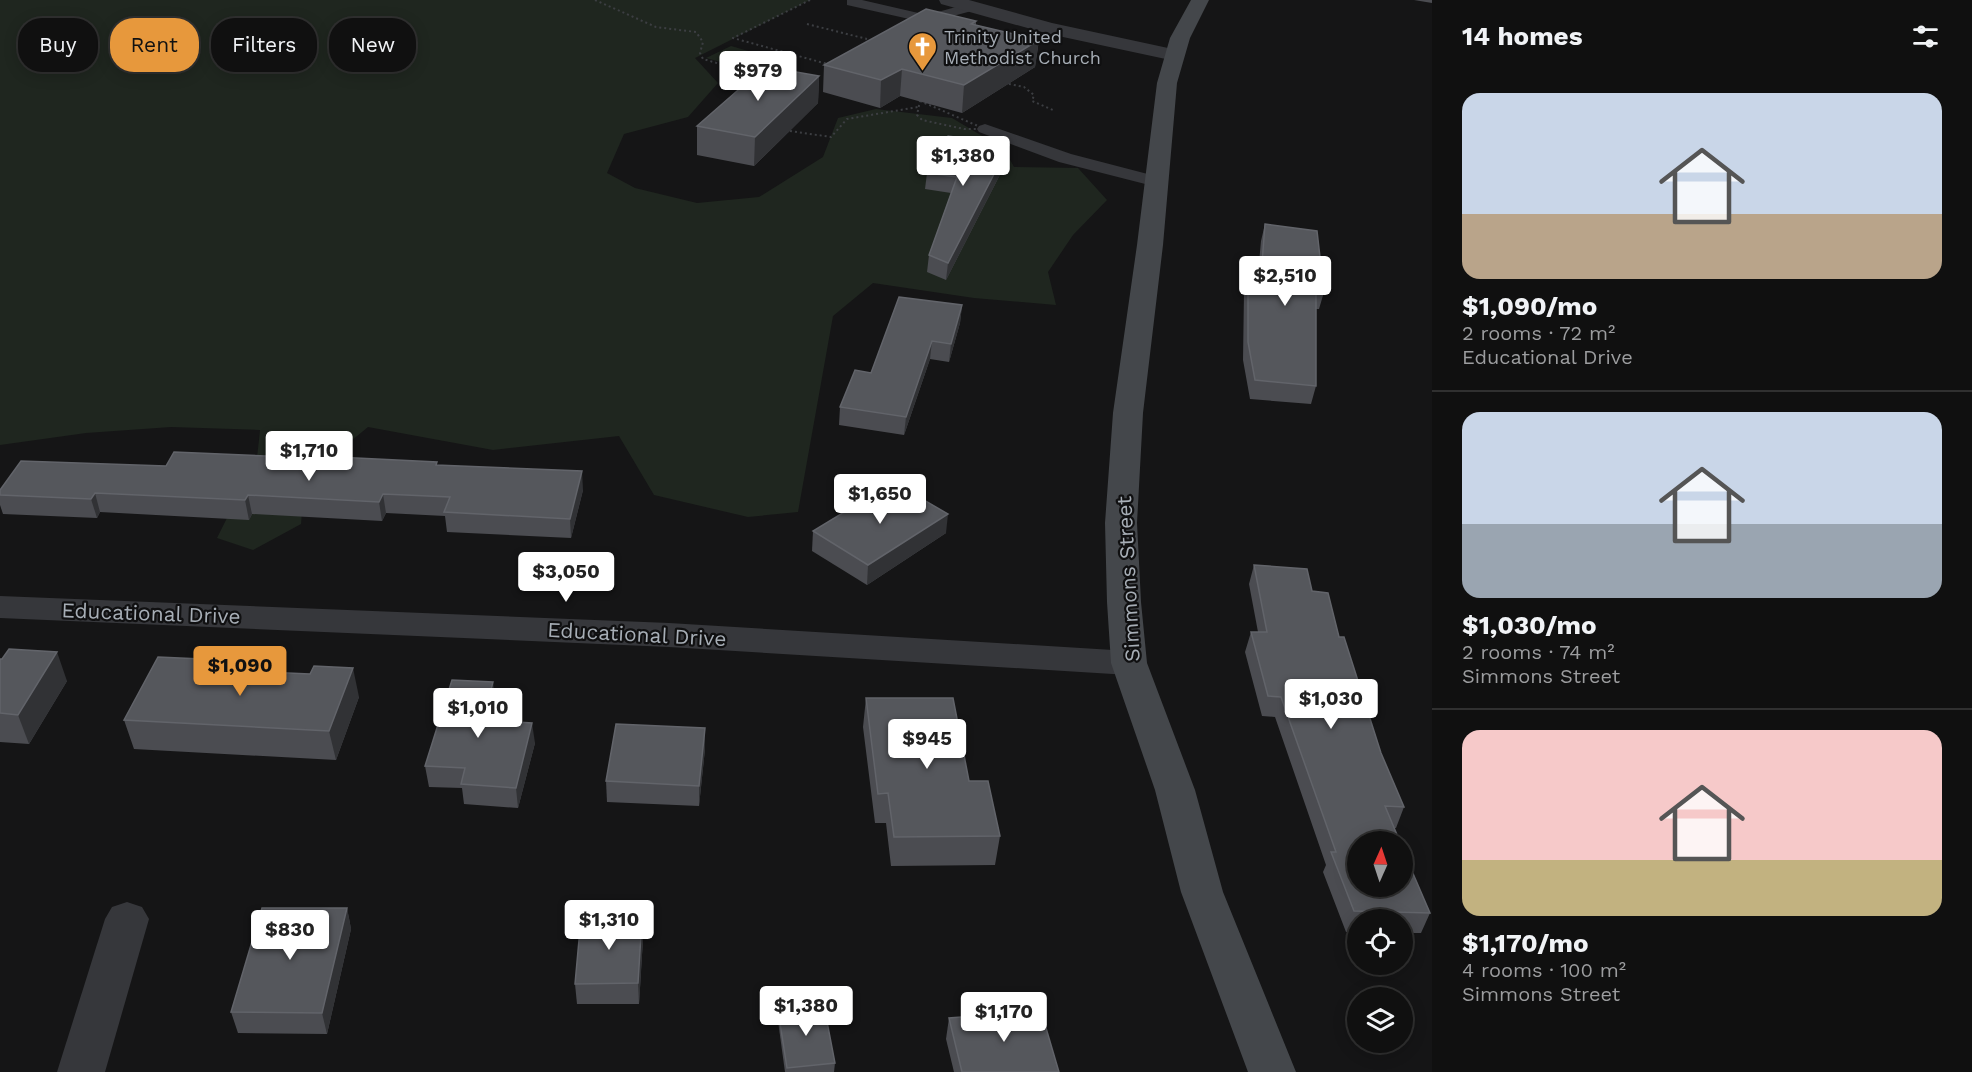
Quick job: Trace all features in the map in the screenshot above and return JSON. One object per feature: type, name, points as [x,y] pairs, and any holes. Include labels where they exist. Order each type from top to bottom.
[{"type":"street","points":[[948,0],[1049,28],[1175,55]]},
{"type":"street","name":"Simmons Street","points":[[1200,0],[1180,38],[1167,83],[1128,413],[1121,523],[1129,663],[1175,790],[1202,892],[1272,1072]]},
{"type":"street","name":"Educational Drive","points":[[0,607],[658,635],[1129,663]]},
{"type":"street","points":[[81,1072],[127,919]]},
{"type":"lane","points":[[855,0],[852,2],[927,19],[974,6]]},
{"type":"lane","points":[[985,129],[1065,158],[1157,182]]},
{"type":"path","points":[[595,0],[656,27],[696,32],[703,42],[700,53],[703,60],[763,77]]},
{"type":"path","points":[[810,0],[733,38],[834,65],[829,70]]},
{"type":"path","points":[[807,24],[867,39]]},
{"type":"path","points":[[774,68],[784,71],[779,72]]},
{"type":"path","points":[[995,81],[1024,87],[1034,95],[1032,101],[1053,110]]},
{"type":"path","points":[[920,101],[985,129],[964,129],[922,120],[917,115],[920,101]]},
{"type":"path","points":[[790,131],[831,137],[847,119],[918,107]]},
{"type":"shaded area","points":[[0,0],[810,0],[695,58],[718,83],[688,117],[624,134],[607,173],[635,188],[697,203],[759,197],[823,157],[838,118],[876,109],[952,118],[1004,149],[1014,167],[1078,168],[1107,200],[1073,235],[1048,272],[1056,305],[974,298],[873,283],[833,316],[798,512],[748,517],[654,495],[619,436],[493,450],[368,427],[305,479],[301,524],[253,550],[217,538],[257,458],[260,430],[171,427],[86,433],[0,445]]},
{"type":"shaded area","points":[[731,46],[787,62],[764,74],[706,58]]},
{"type":"building","points":[[926,9],[976,21],[971,24],[1039,40],[964,85],[902,69],[881,80],[824,65]]},
{"type":"building","points":[[779,69],[819,76],[755,137],[697,126],[761,70],[775,73]]},
{"type":"building","points":[[948,136],[1009,145],[948,263],[929,255],[957,177],[927,173]]},
{"type":"building","points":[[1265,224],[1317,231],[1324,292],[1316,291],[1316,386],[1255,380],[1248,342],[1248,274],[1256,275],[1255,263],[1262,264]]},
{"type":"building","points":[[899,297],[962,305],[951,344],[932,341],[906,417],[840,407],[855,370],[871,373]]},
{"type":"building","points":[[174,452],[315,458],[316,456],[437,462],[436,465],[582,471],[570,519],[444,512],[450,497],[383,494],[379,502],[248,495],[245,500],[95,493],[91,499],[0,495],[0,490],[21,461],[166,466]]},
{"type":"building","points":[[903,488],[948,514],[868,565],[813,531],[869,497],[879,503]]},
{"type":"building","points":[[1254,565],[1307,569],[1312,591],[1328,593],[1339,637],[1344,637],[1381,753],[1404,807],[1385,806],[1395,831],[1347,831],[1347,893],[1331,852],[1336,852],[1281,697],[1268,696],[1251,632],[1267,632]]},
{"type":"building","points":[[9,649],[57,652],[18,715],[0,713],[0,659]]},
{"type":"building","points":[[158,657],[201,659],[197,669],[310,674],[314,666],[353,668],[329,731],[124,720]]},
{"type":"building","points":[[452,680],[493,682],[483,720],[532,723],[516,788],[461,784],[465,768],[425,766]]},
{"type":"building","points":[[866,698],[953,698],[969,781],[988,781],[1000,836],[894,837],[888,793],[878,794]]},
{"type":"building","points":[[616,724],[705,728],[699,786],[606,781]]},
{"type":"building","points":[[1413,874],[1430,913],[1413,913],[1413,909],[1353,909],[1349,897],[1413,897]]},
{"type":"building","points":[[262,908],[347,908],[322,1013],[231,1012]]},
{"type":"building","points":[[581,918],[642,918],[638,983],[575,984]]},
{"type":"building","points":[[824,1006],[835,1063],[787,1068],[778,1010]]},
{"type":"building","points":[[1041,1011],[1059,1072],[962,1072],[949,1018]]},
{"type":"place","name":"Trinity United Methodist Church","points":[[923,72]]}]
